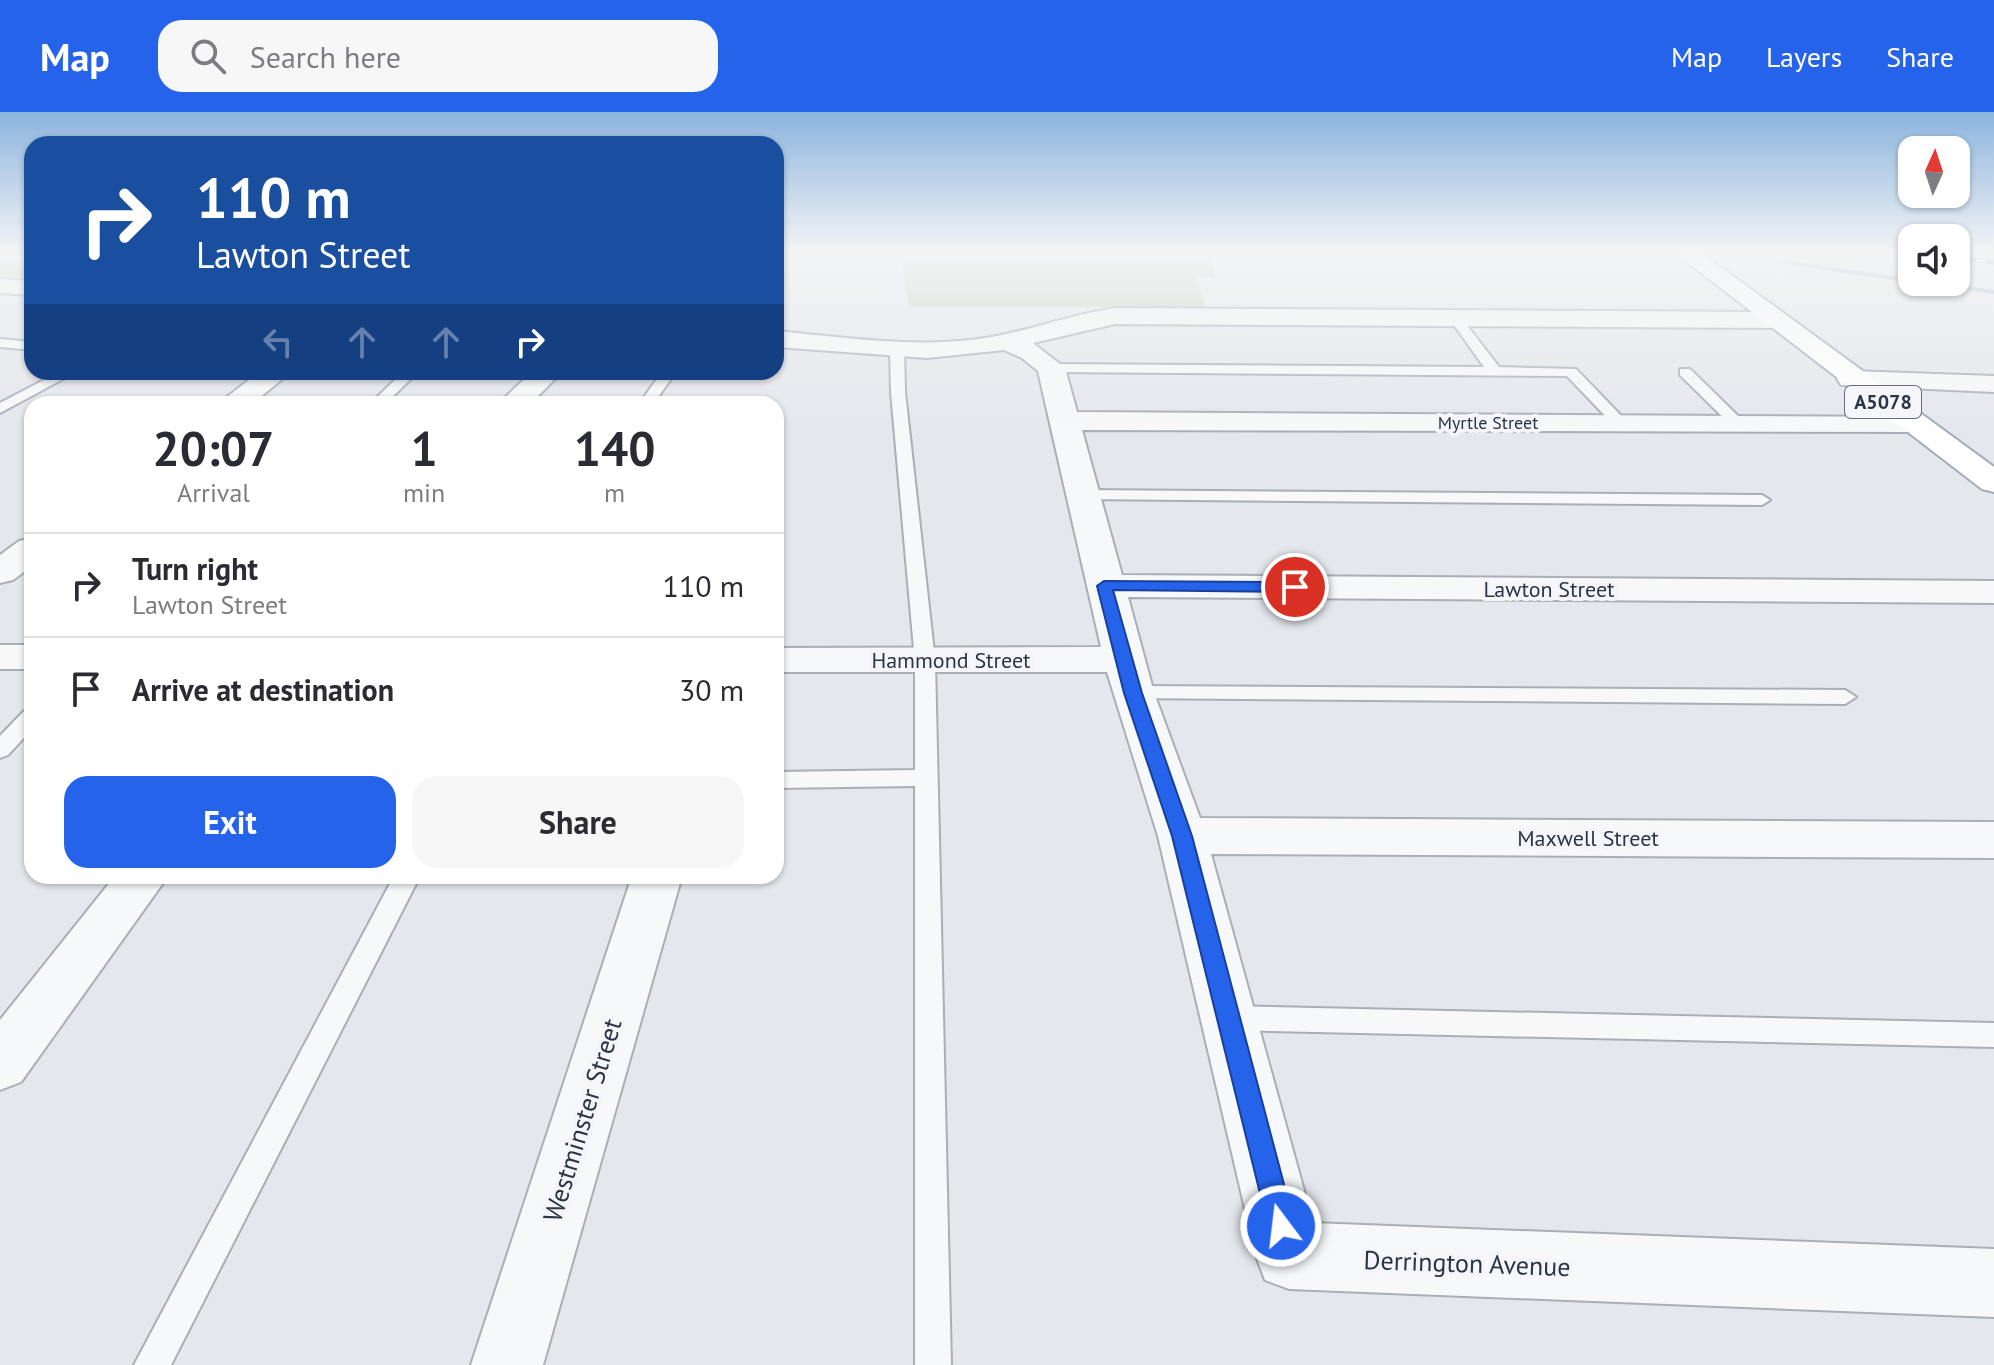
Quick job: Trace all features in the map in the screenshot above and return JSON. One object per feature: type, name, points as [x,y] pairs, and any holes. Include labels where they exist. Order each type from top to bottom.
[{"type":"main road","name":"A5078","points":[[1760,310],[1994,482]]},
{"type":"street","points":[[784,340],[946,350],[1006,341],[1080,320],[1115,316],[1772,320]]},
{"type":"street","points":[[1006,341],[1032,352],[1051,368]]},
{"type":"street","name":"Derrington Avenue","points":[[1051,368],[1129,676],[1182,836],[1289,1256],[1994,1283]]},
{"type":"street","points":[[1851,379],[1994,384]]},
{"type":"street","points":[[244,396],[266,380]]},
{"type":"street","points":[[522,396],[539,380]]},
{"type":"street","name":"Myrtle Street","points":[[1063,421],[1912,423]]},
{"type":"street","points":[[0,572],[24,555]]},
{"type":"street","name":"Lawton Street","points":[[1104,586],[1994,592]]},
{"type":"street","points":[[0,657],[24,657]]},
{"type":"street","name":"Hammond Street","points":[[784,660],[925,661],[1129,676]]},
{"type":"street","name":"Maxwell Street","points":[[1182,836],[1994,840]]},
{"type":"street","points":[[0,1064],[137,884]]},
{"type":"street","name":"Westminster Street","points":[[507,1365],[655,884]]},
{"type":"lane","points":[[1455,318],[1495,372]]},
{"type":"lane","points":[[0,343],[24,345]]},
{"type":"lane","points":[[897,348],[898,392],[925,661],[933,1365]]},
{"type":"lane","points":[[1051,368],[1571,372],[1620,423]]},
{"type":"lane","points":[[1685,372],[1737,423]]},
{"type":"lane","points":[[24,396],[54,380]]},
{"type":"lane","points":[[386,396],[402,380]]},
{"type":"lane","points":[[0,409],[24,396]]},
{"type":"lane","points":[[1083,495],[1762,500]]},
{"type":"lane","points":[[1129,676],[1845,697]]},
{"type":"lane","points":[[0,750],[24,724]]},
{"type":"lane","points":[[784,780],[927,778]]},
{"type":"lane","points":[[152,1365],[403,884]]},
{"type":"lane","points":[[1227,1018],[1994,1035]]},
{"type":"route","points":[[1281,1226],[1182,836],[1133,693],[1104,586],[1295,587]]}]
